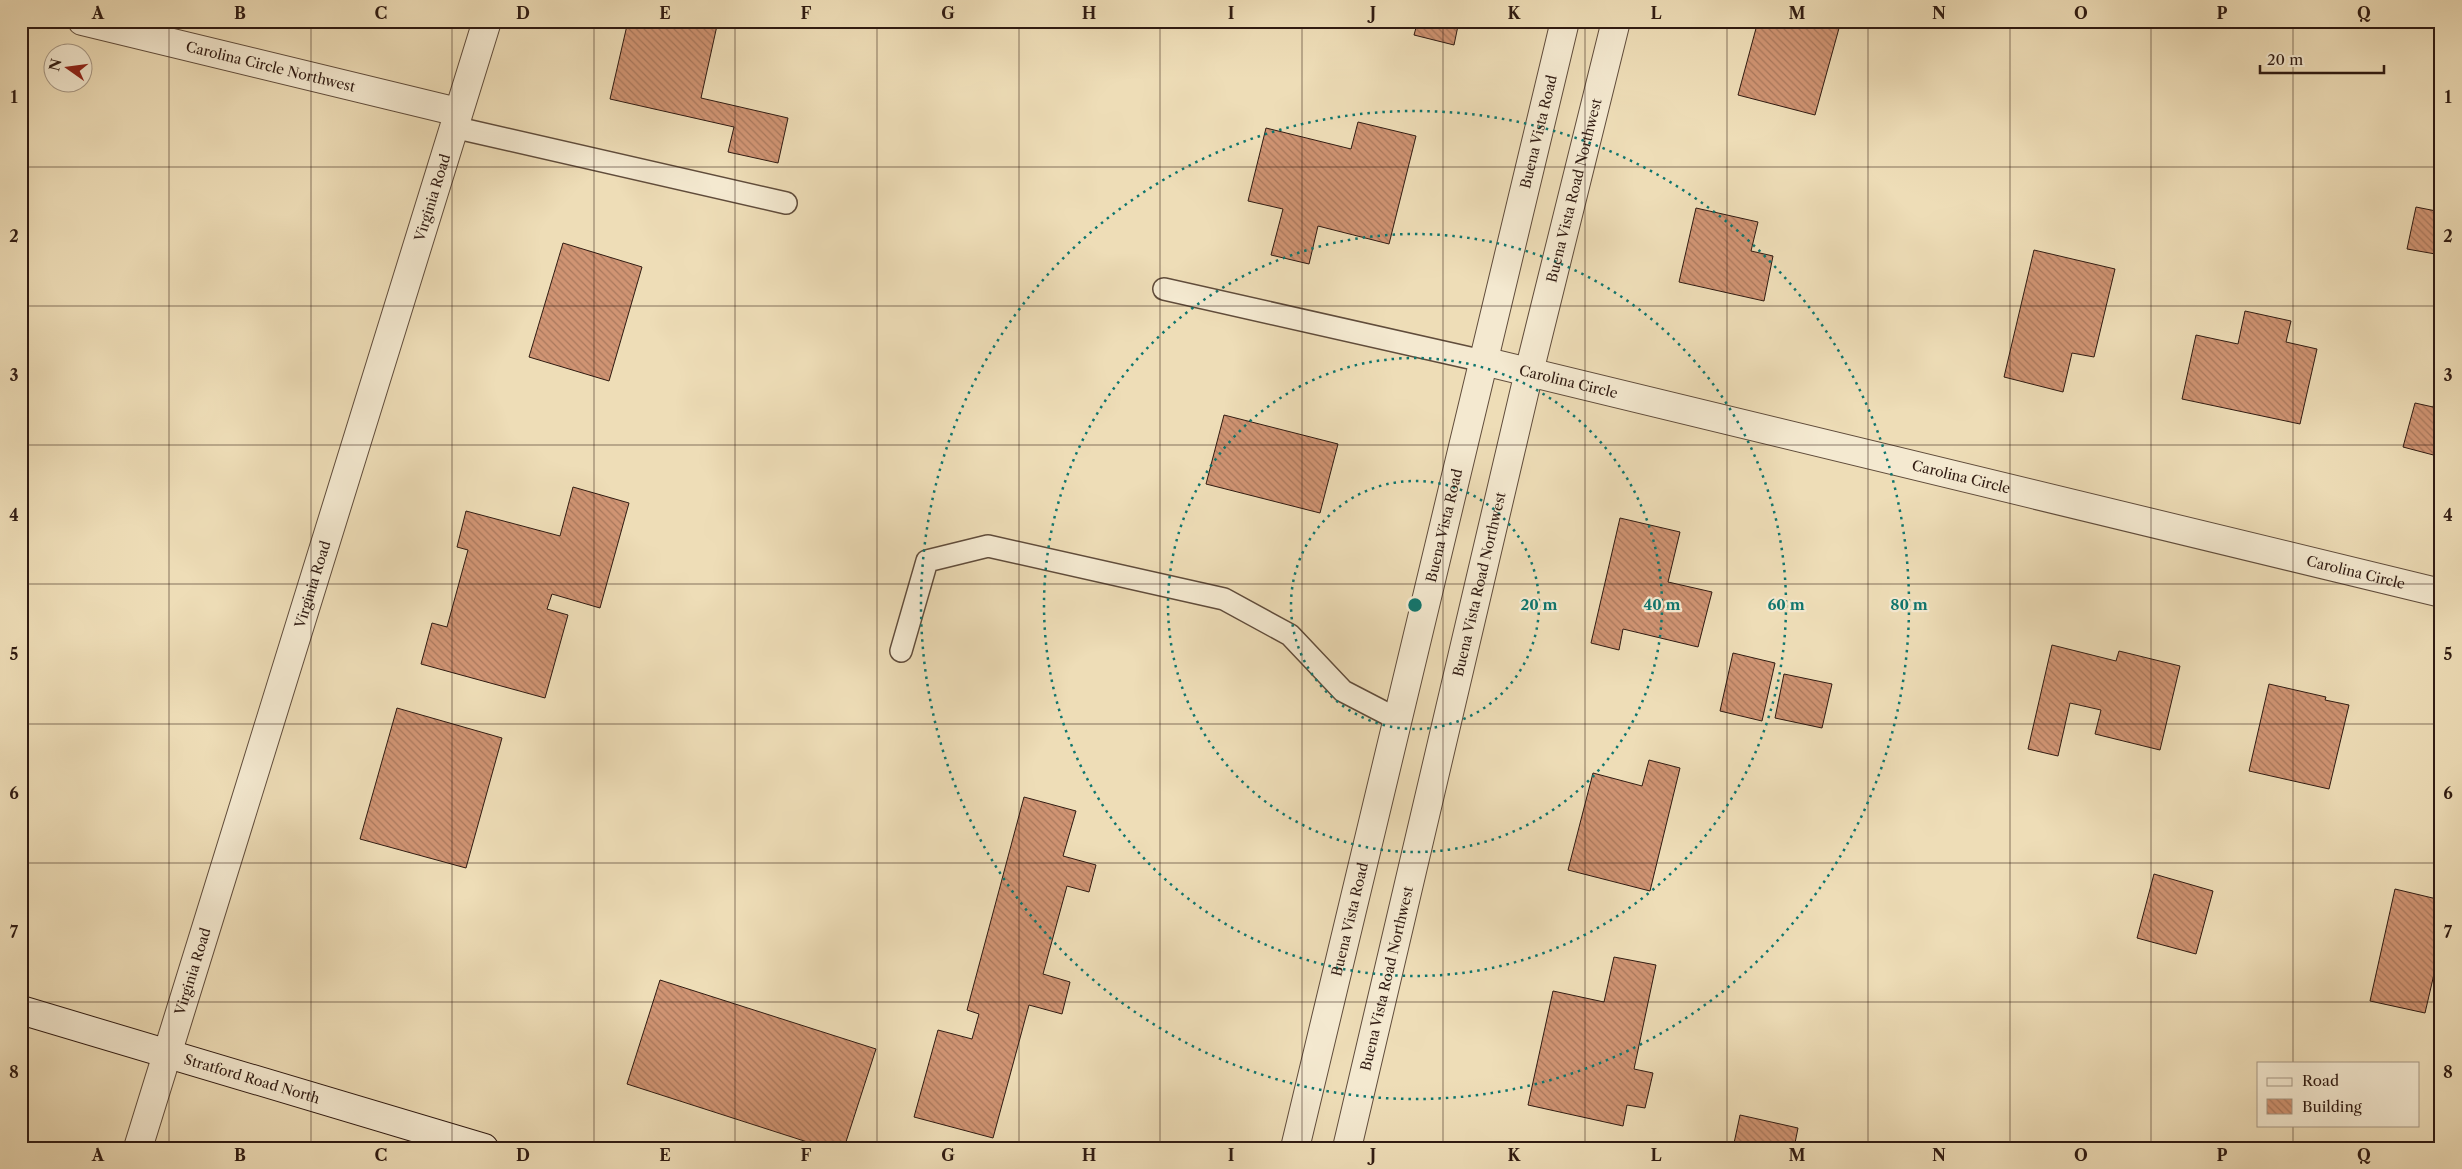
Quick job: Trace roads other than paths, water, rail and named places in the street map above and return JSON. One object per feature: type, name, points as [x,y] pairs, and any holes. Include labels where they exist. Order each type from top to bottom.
[{"type":"street","name":"Carolina Circle Northwest","points":[[82,21],[456,119]]},
{"type":"street","name":"Virginia Road","points":[[138,1148],[487,21]]},
{"type":"street","name":"Buena Vista Road","points":[[1295,1148],[1565,21]]},
{"type":"street","name":"Buena Vista Road Northwest","points":[[1347,1148],[1529,372],[1616,21]]},
{"type":"street","name":"Carolina Circle","points":[[1483,361],[2441,593]]},
{"type":"street","name":"Stratford Road North","points":[[21,1010],[484,1148]]},
{"type":"lane","points":[[456,119],[786,203]]},
{"type":"lane","points":[[1164,288],[1483,361]]},
{"type":"lane","points":[[901,651],[926,561],[988,546],[1224,599],[1290,635],[1343,691],[1397,719]]}]
